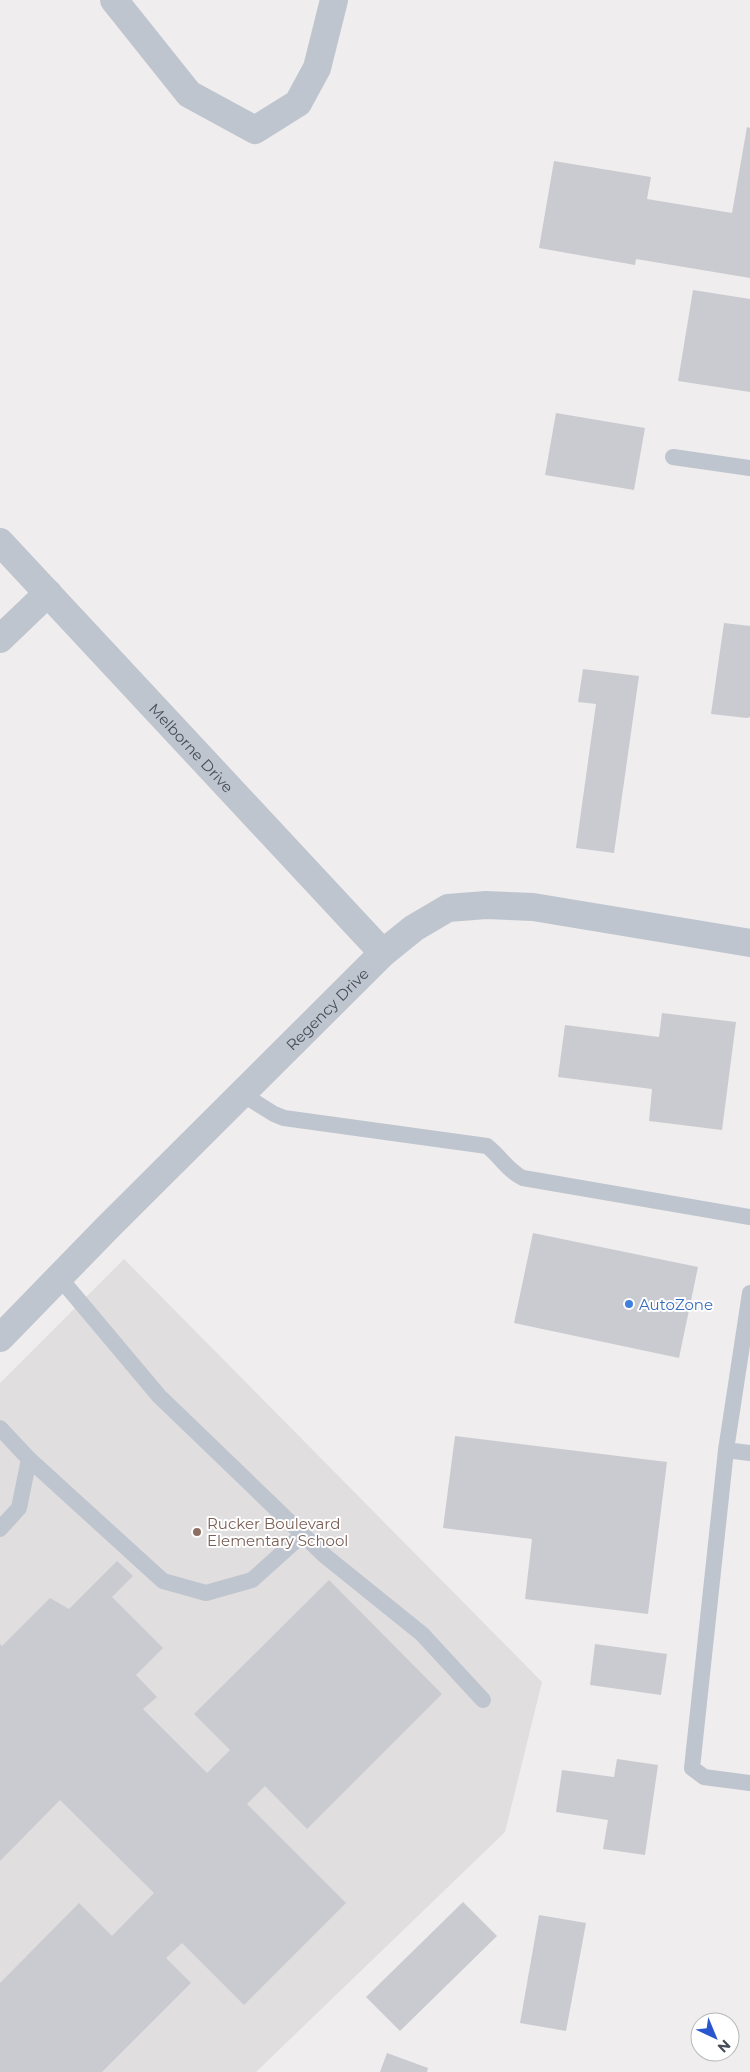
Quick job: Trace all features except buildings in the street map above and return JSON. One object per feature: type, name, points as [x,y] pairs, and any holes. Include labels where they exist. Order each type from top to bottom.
[{"type":"street","points":[[114,0],[189,94],[255,130],[298,103],[317,68],[334,0]]},
{"type":"street","name":"Melborne Drive","points":[[0,542],[383,953]]},
{"type":"street","points":[[0,639],[48,593]]},
{"type":"street","name":"Regency Drive","points":[[0,1338],[383,953],[414,928],[448,908],[486,906],[533,907],[750,943]]},
{"type":"lane","points":[[673,457],[750,468]]},
{"type":"lane","points":[[242,1094],[284,1118],[487,1146],[496,1152],[513,1174],[523,1178],[750,1217]]},
{"type":"lane","points":[[59,1277],[159,1396],[324,1555],[422,1634],[482,1700]]},
{"type":"lane","points":[[750,1293],[726,1450],[692,1768],[704,1777],[750,1783]]},
{"type":"lane","points":[[0,1428],[163,1581],[206,1593],[252,1580],[302,1535]]},
{"type":"lane","points":[[726,1450],[750,1454]]},
{"type":"lane","points":[[0,1529],[19,1508],[30,1458]]},
{"type":"shaded area","name":"Rucker Boulevard Elementary School","points":[[124,1259],[542,1682],[505,1832],[256,2072],[0,2072],[0,1383]]},
{"type":"place","name":"AutoZone","points":[[629,1304]]},
{"type":"place","name":"Rucker Boulevard Elementary School","points":[[197,1532]]}]
